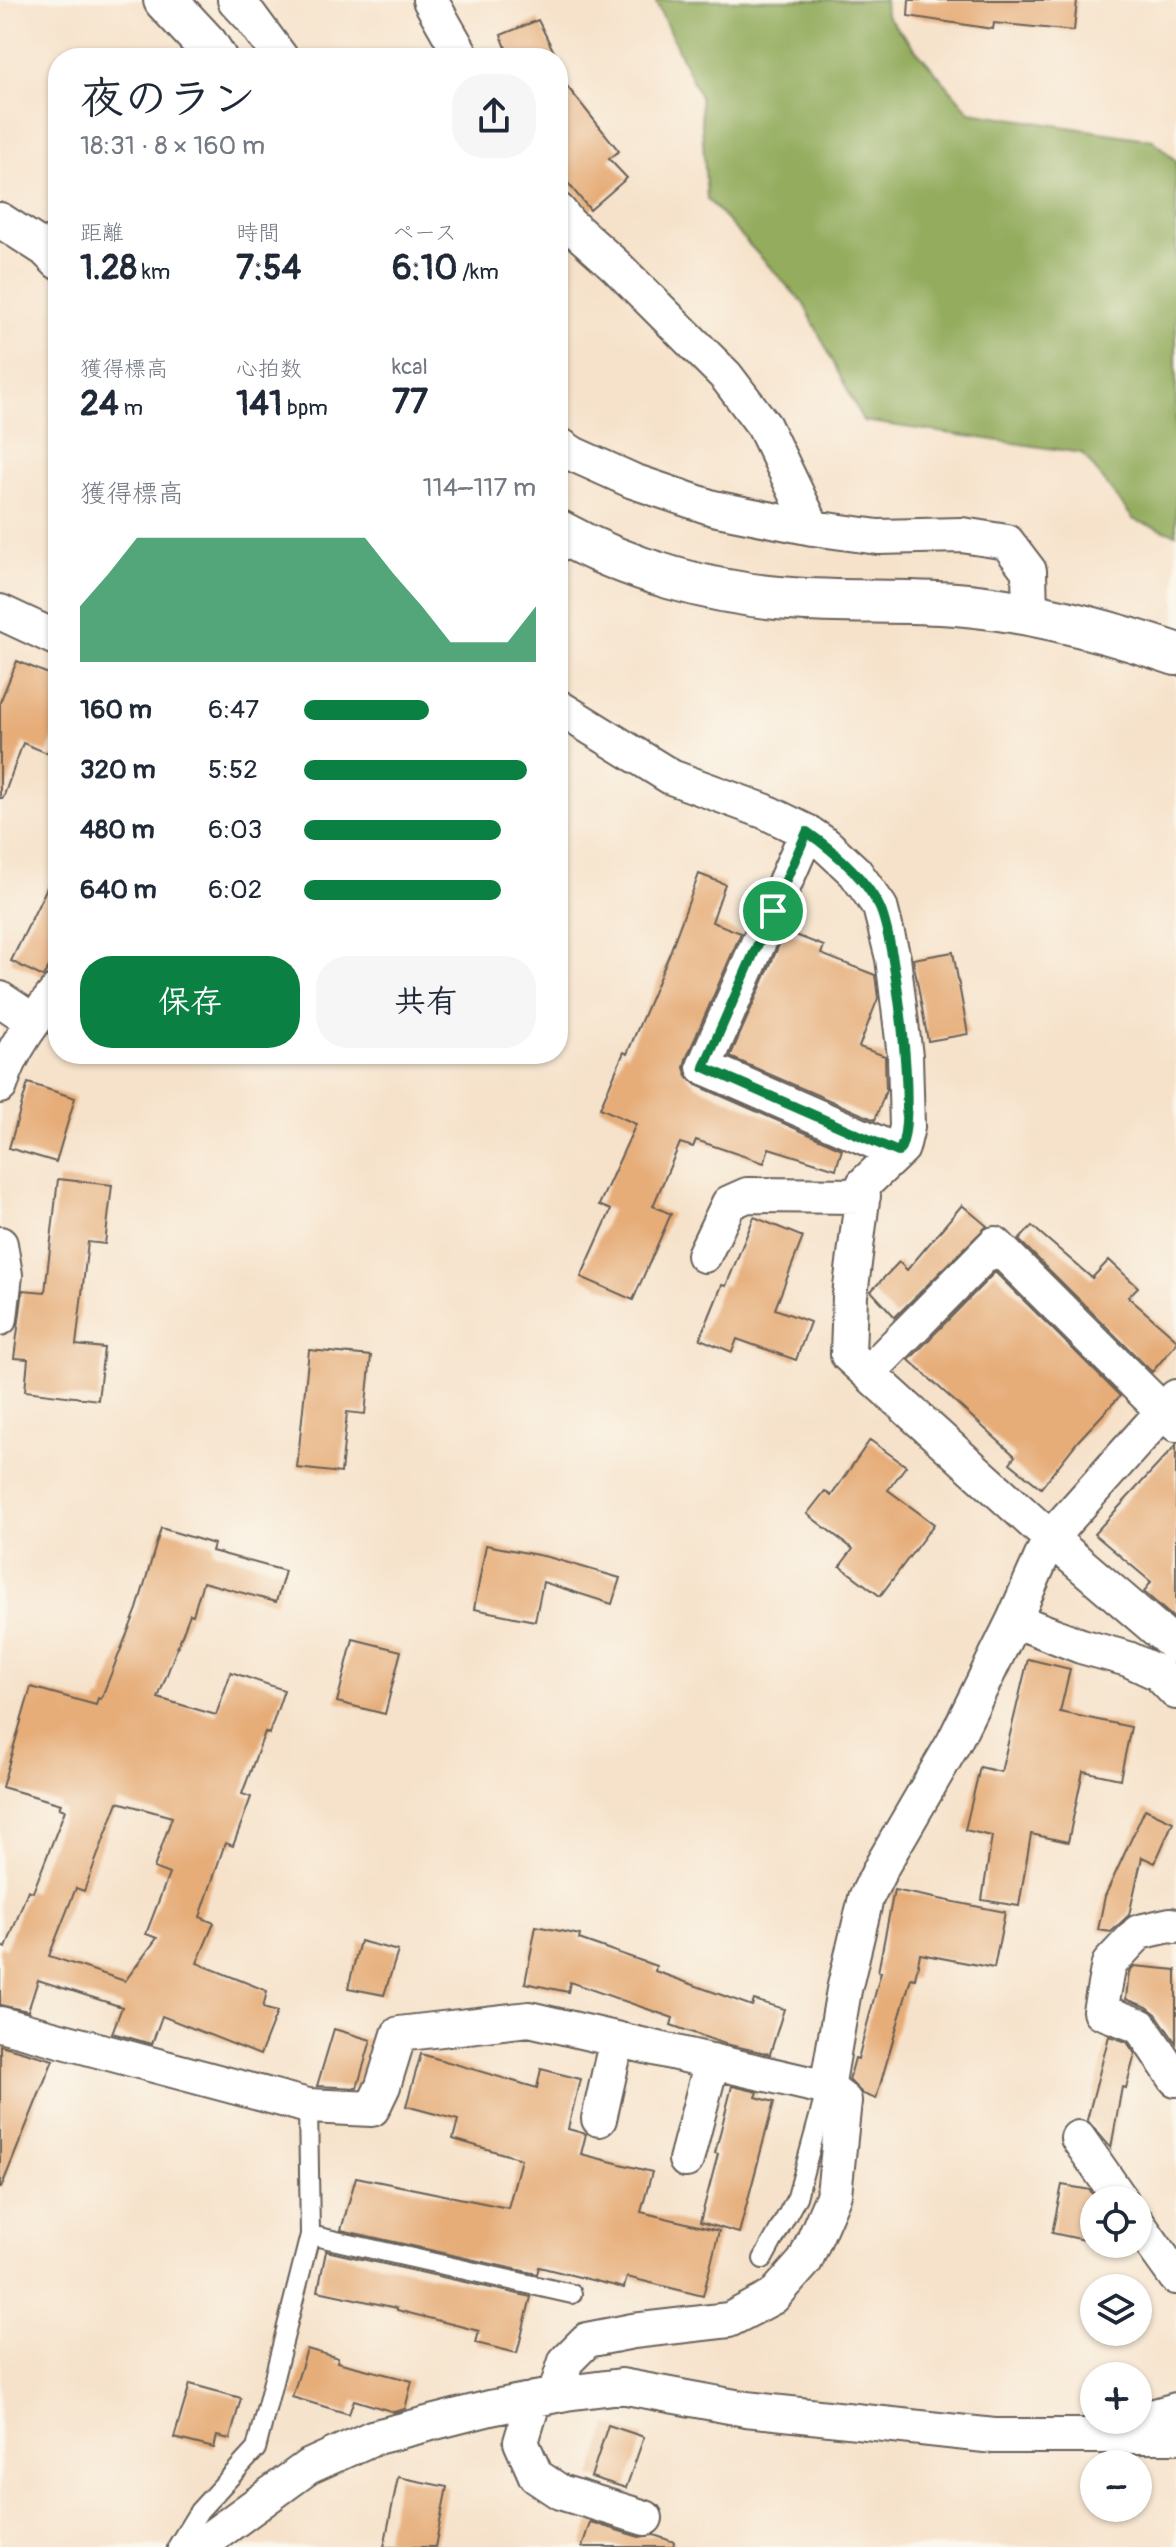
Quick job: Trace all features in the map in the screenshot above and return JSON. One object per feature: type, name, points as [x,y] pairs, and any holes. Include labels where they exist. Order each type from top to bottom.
[{"type":"street","points":[[165,0],[209,48]]},
{"type":"street","points":[[235,0],[274,48]]},
{"type":"street","points":[[430,0],[457,48]]},
{"type":"street","points":[[0,220],[48,252]]},
{"type":"street","points":[[568,223],[726,376],[764,426],[813,528]]},
{"type":"street","points":[[568,451],[633,481],[713,508],[878,537],[962,535],[1007,542],[1029,571],[1030,615]]},
{"type":"street","points":[[568,537],[628,563],[692,584],[791,599],[959,604],[1104,630],[1176,654]]},
{"type":"street","points":[[0,612],[48,634]]},
{"type":"street","points":[[568,713],[671,777],[764,811],[807,832],[855,872],[880,907],[893,958],[905,1056],[907,1127],[902,1148],[864,1184],[850,1295],[848,1355],[1050,1538],[1176,1646]]},
{"type":"street","points":[[807,832],[704,1067],[898,1152]]},
{"type":"street","points":[[0,999],[33,1021]]},
{"type":"street","points":[[0,1086],[5,1070],[33,1021],[48,1002]]},
{"type":"street","points":[[704,1255],[729,1203],[747,1195],[863,1196]]},
{"type":"street","points":[[0,1244],[5,1275],[0,1318]]},
{"type":"street","points":[[827,2088],[844,1990],[866,1898],[883,1864],[954,1742],[1050,1538],[1172,1411],[995,1244],[868,1373]]},
{"type":"street","points":[[1014,1620],[1081,1646],[1128,1659],[1158,1673],[1176,1692]]},
{"type":"street","points":[[1176,1926],[1139,1932],[1109,1964],[1100,2011],[1140,2026],[1176,2079]]},
{"type":"street","points":[[0,2024],[308,2106],[372,2109],[383,2086],[399,2034],[529,2019],[827,2088],[844,2101],[834,2194],[805,2261],[773,2297],[729,2320],[633,2331],[587,2340],[566,2361],[521,2442],[536,2476],[560,2492],[645,2518]]},
{"type":"street","points":[[599,2119],[617,2039]]},
{"type":"street","points":[[686,2160],[712,2061]]},
{"type":"street","points":[[1078,2138],[1111,2186]]},
{"type":"street","points":[[1152,2244],[1176,2277]]},
{"type":"street","points":[[198,2547],[308,2467],[372,2438],[545,2397],[621,2386],[746,2409],[994,2436],[1176,2436]]},
{"type":"street","points":[[1079,2436],[1176,2410]]},
{"type":"lane","points":[[763,2259],[797,2197],[827,2088]]},
{"type":"lane","points":[[177,2547],[199,2511],[256,2449],[310,2235],[308,2106]]},
{"type":"lane","points":[[310,2235],[572,2294]]},
{"type":"green space","points":[[655,0],[885,0],[886,15],[970,112],[1153,140],[1176,161],[1176,534],[1134,520],[1082,453],[863,421],[804,304],[707,199],[700,97]]},
{"type":"building","points":[[909,0],[1077,0],[1074,31],[994,23],[993,29],[908,16]]},
{"type":"building","points":[[538,20],[552,48],[506,48],[501,35]]},
{"type":"building","points":[[568,87],[619,151],[609,159],[627,178],[590,210],[568,183]]},
{"type":"building","points":[[17,661],[48,674],[48,751],[47,753],[23,743],[3,798],[0,798],[0,702]]},
{"type":"building","points":[[699,874],[725,884],[712,922],[741,933],[686,1059],[684,1068],[688,1078],[696,1085],[842,1149],[836,1169],[769,1148],[764,1163],[696,1140],[693,1147],[680,1143],[653,1206],[671,1214],[633,1300],[581,1277],[611,1210],[599,1205],[636,1124],[600,1108],[624,1052],[627,1054],[669,955]]},
{"type":"building","points":[[48,885],[48,968],[43,977],[11,961]]},
{"type":"building","points":[[785,931],[824,946],[821,954],[875,975],[878,998],[859,1047],[885,1056],[886,1090],[875,1120],[730,1057]]},
{"type":"building","points":[[953,952],[968,1034],[928,1041],[913,959]]},
{"type":"building","points":[[28,1083],[75,1098],[56,1162],[9,1148]]},
{"type":"building","points":[[58,1179],[112,1185],[105,1244],[88,1242],[76,1345],[104,1348],[98,1400],[25,1391],[28,1359],[14,1358],[23,1290],[45,1292]]},
{"type":"building","points":[[962,1205],[987,1226],[895,1317],[871,1291],[899,1262],[907,1270]]},
{"type":"building","points":[[754,1217],[803,1237],[775,1309],[810,1322],[796,1360],[737,1339],[732,1352],[700,1339]]},
{"type":"building","points":[[1032,1226],[1092,1278],[1109,1260],[1138,1287],[1128,1297],[1176,1339],[1176,1344],[1152,1372],[1019,1240]]},
{"type":"building","points":[[995,1272],[1120,1396],[1078,1441],[1041,1488],[1010,1463],[1015,1456],[909,1360]]},
{"type":"building","points":[[309,1350],[371,1356],[365,1414],[347,1412],[341,1473],[297,1468]]},
{"type":"building","points":[[870,1440],[906,1466],[888,1490],[934,1524],[880,1596],[840,1566],[853,1549],[807,1514],[825,1491],[831,1496]]},
{"type":"building","points":[[1176,1445],[1176,1620],[1144,1592],[1151,1582],[1094,1534]]},
{"type":"building","points":[[161,1528],[214,1544],[212,1551],[285,1571],[276,1602],[203,1582],[193,1615],[190,1614],[158,1698],[216,1715],[231,1672],[284,1690],[269,1734],[265,1732],[242,1794],[251,1797],[233,1846],[225,1843],[200,1917],[214,1923],[197,1963],[267,1991],[263,2008],[277,2012],[260,2055],[162,2016],[152,2044],[112,2033],[122,2007],[38,1980],[28,2011],[0,2005],[0,1946],[6,1948],[28,1890],[33,1892],[65,1810],[59,1808],[61,1804],[2,1787],[31,1687],[96,1705],[137,1609]],"holes":[[[118,1802],[172,1817],[154,1868],[169,1874],[146,1934],[157,1938],[125,1981],[49,1956],[76,1888],[84,1891]]]},
{"type":"building","points":[[486,1545],[548,1557],[620,1578],[612,1604],[543,1582],[535,1621],[474,1609]]},
{"type":"building","points":[[353,1639],[401,1651],[385,1714],[337,1702]]},
{"type":"building","points":[[1028,1659],[1070,1669],[1060,1712],[1131,1727],[1120,1779],[1083,1771],[1068,1842],[1031,1834],[1019,1906],[982,1900],[992,1836],[965,1830],[980,1767],[1001,1772]]},
{"type":"building","points":[[1145,1809],[1173,1822],[1155,1863],[1142,1857],[1129,1915],[1111,1932],[1098,1930],[1105,1896]]},
{"type":"building","points":[[894,1890],[1005,1912],[994,1968],[920,1954],[915,1979],[911,1978],[876,2099],[863,2094],[849,2080],[855,2058],[858,2059],[881,1972],[878,1972]]},
{"type":"building","points":[[536,1926],[580,1935],[579,1939],[656,1966],[655,1971],[752,2006],[754,2000],[784,2009],[770,2054],[725,2044],[671,2025],[673,2018],[570,1982],[568,1992],[525,1983]]},
{"type":"building","points":[[360,1941],[398,1951],[384,1995],[348,1988]]},
{"type":"building","points":[[1134,1966],[1176,1970],[1176,2043],[1156,2014],[1126,1999],[1129,1972]]},
{"type":"building","points":[[334,2029],[371,2040],[357,2088],[317,2086]]},
{"type":"building","points":[[1109,2036],[1127,2042],[1135,2054],[1126,2088],[1122,2087],[1111,2148],[1087,2120]]},
{"type":"building","points":[[0,2045],[53,2060],[1,2188],[0,2188]]},
{"type":"building","points":[[421,2054],[537,2088],[541,2069],[580,2079],[568,2129],[586,2134],[581,2154],[652,2172],[641,2212],[719,2231],[703,2296],[627,2277],[624,2288],[539,2267],[537,2274],[341,2230],[356,2177],[508,2208],[521,2159],[453,2139],[458,2120],[406,2106]]},
{"type":"building","points":[[732,2086],[758,2092],[756,2097],[774,2102],[739,2233],[700,2222]]},
{"type":"building","points":[[1062,2185],[1080,2188],[1080,2239],[1052,2233]]},
{"type":"building","points":[[326,2251],[531,2297],[517,2353],[476,2343],[479,2331],[397,2308],[318,2291]]},
{"type":"building","points":[[307,2349],[338,2358],[337,2362],[412,2381],[405,2409],[394,2412],[354,2400],[349,2414],[292,2397]]},
{"type":"building","points":[[190,2384],[241,2398],[230,2439],[217,2436],[214,2448],[174,2438]]},
{"type":"building","points":[[608,2425],[644,2437],[626,2488],[591,2477]]},
{"type":"building","points":[[398,2477],[447,2487],[435,2547],[384,2547]]},
{"type":"building","points":[[590,2522],[639,2537],[654,2535],[674,2542],[673,2547],[582,2547]]},
{"type":"route","points":[[807,832],[855,872],[880,907],[893,958],[905,1056],[907,1127],[902,1148],[898,1152],[704,1067],[773,911],[807,832]]}]
